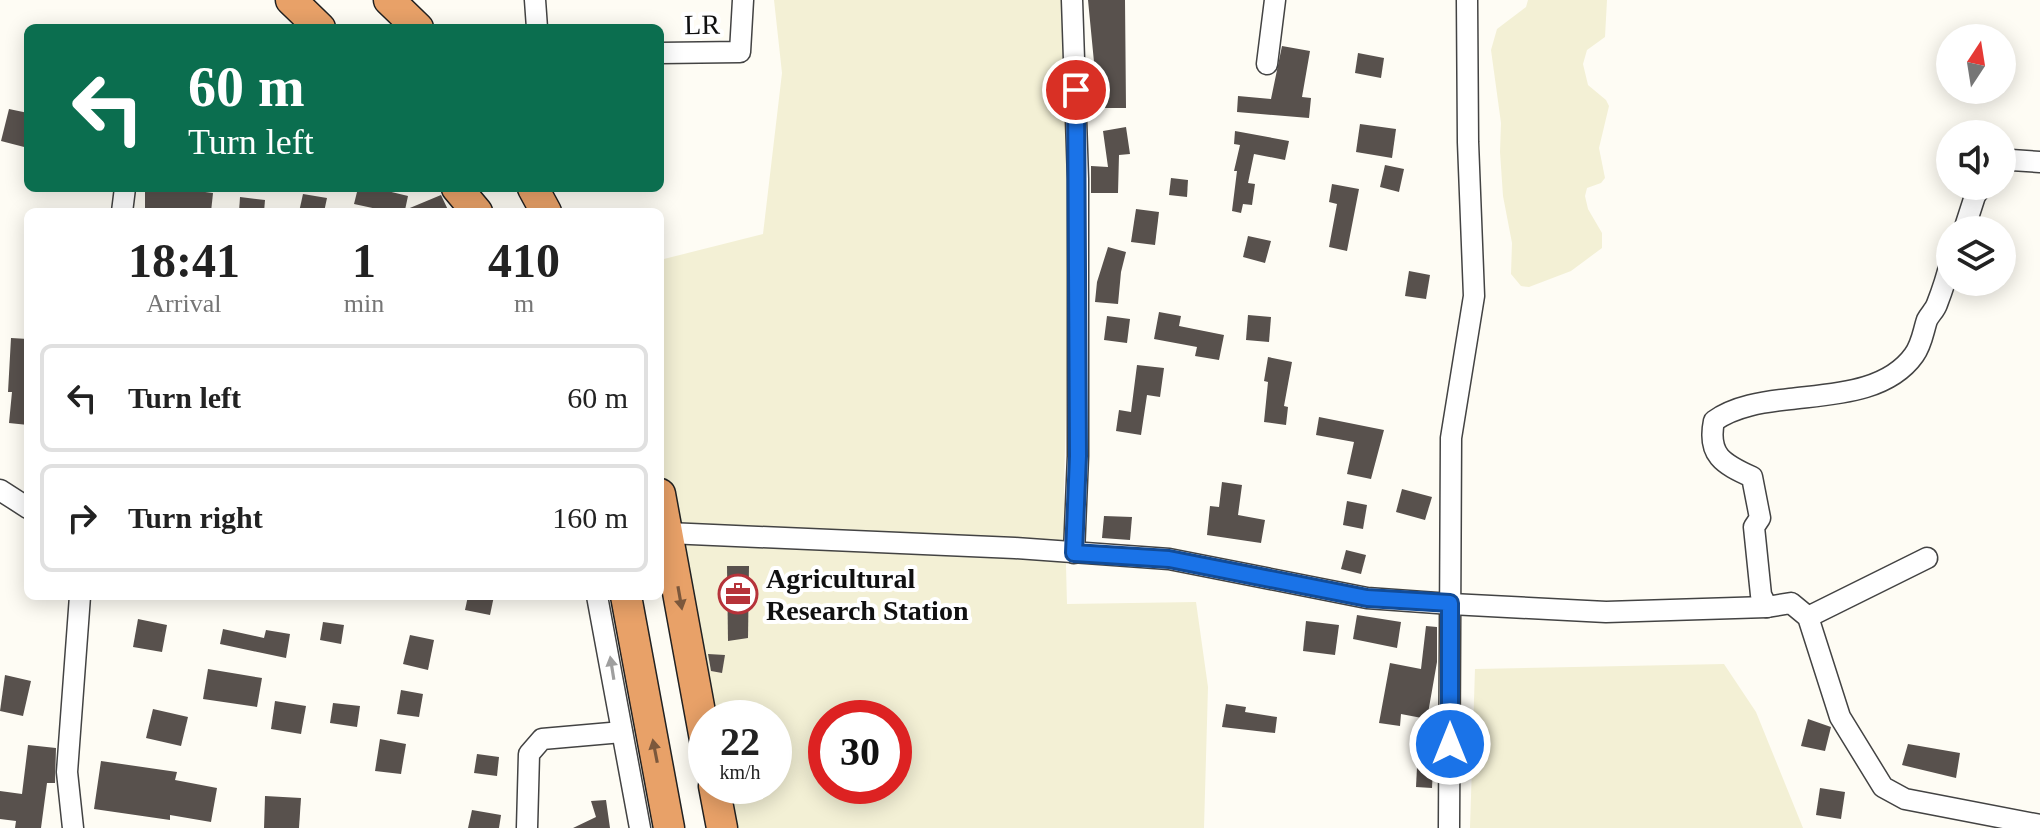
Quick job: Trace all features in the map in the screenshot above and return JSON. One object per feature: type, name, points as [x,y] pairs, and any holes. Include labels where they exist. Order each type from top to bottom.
[{"type":"highway","points":[[291,0],[316,24]]},
{"type":"highway","points":[[389,0],[414,24]]},
{"type":"highway","points":[[460,192],[474,208]]},
{"type":"highway","points":[[664,514],[698,700]]},
{"type":"highway","points":[[627,600],[669,828]]},
{"type":"highway","points":[[717,804],[722,828]]},
{"type":"street","points":[[535,0],[537,24]]},
{"type":"street","name":"LR","points":[[664,53],[740,52],[743,0]]},
{"type":"street","points":[[1072,0],[1078,179],[1078,456],[1074,553]]},
{"type":"street","points":[[1267,64],[1275,0]]},
{"type":"street","points":[[1449,828],[1451,438],[1474,296],[1467,0]]},
{"type":"street","points":[[2016,160],[2040,162]]},
{"type":"street","points":[[1767,607],[1761,595],[1754,527],[1760,518],[1752,477],[1717,456],[1710,439],[1714,421],[1728,411],[1753,405],[1840,394],[1870,385],[1894,373],[1913,356],[1923,340],[1928,319],[1940,296]]},
{"type":"street","points":[[0,490],[24,505]]},
{"type":"street","points":[[668,533],[896,542],[1169,559],[1367,598],[1606,612],[1767,607],[1791,603],[1808,617],[1840,717],[1883,787],[1905,799],[2040,825]]},
{"type":"street","points":[[1808,617],[1927,558]]},
{"type":"street","points":[[78,827],[67,772],[80,600]]},
{"type":"street","points":[[598,600],[640,828]]},
{"type":"street","points":[[527,828],[529,754],[542,739],[622,732]]},
{"type":"shaded area","points":[[774,0],[1062,0],[1070,250],[1064,488],[1067,604],[1196,602],[1208,687],[1204,828],[724,828],[721,804],[792,804],[792,700],[702,700],[664,528],[664,259],[763,234],[782,73]]},
{"type":"shaded area","points":[[1528,0],[1607,0],[1605,37],[1587,50],[1583,64],[1588,85],[1609,106],[1599,148],[1605,178],[1601,183],[1587,188],[1585,196],[1588,209],[1602,233],[1602,248],[1571,271],[1529,287],[1521,286],[1511,274],[1512,243],[1503,196],[1501,123],[1491,50],[1497,29],[1526,7]]},
{"type":"shaded area","points":[[1724,664],[1756,712],[1803,828],[1470,828],[1475,669]]},
{"type":"building","points":[[1088,0],[1125,0],[1126,108],[1091,108],[1091,62],[1094,62]]},
{"type":"building","points":[[1282,46],[1310,51],[1302,97],[1311,98],[1309,118],[1237,112],[1238,96],[1271,99]]},
{"type":"building","points":[[1358,53],[1384,58],[1381,78],[1355,73]]},
{"type":"building","points":[[9,109],[24,112],[24,147],[1,141]]},
{"type":"building","points":[[1360,124],[1396,129],[1392,158],[1356,152]]},
{"type":"building","points":[[1126,127],[1130,154],[1119,155],[1118,193],[1091,193],[1091,166],[1108,167],[1103,131]]},
{"type":"building","points":[[1235,131],[1289,141],[1285,160],[1254,154],[1248,183],[1255,184],[1252,205],[1243,204],[1241,213],[1232,211],[1237,171],[1234,171],[1240,145],[1234,144]]},
{"type":"building","points":[[1385,165],[1404,169],[1399,192],[1380,187]]},
{"type":"building","points":[[1171,178],[1188,180],[1187,197],[1169,195]]},
{"type":"building","points":[[1332,184],[1359,189],[1347,251],[1329,247],[1337,204],[1329,202]]},
{"type":"building","points":[[145,192],[213,193],[211,208],[145,208]]},
{"type":"building","points":[[357,192],[392,192],[408,196],[405,208],[372,208],[354,204]]},
{"type":"building","points":[[303,194],[327,198],[325,208],[300,208]]},
{"type":"building","points":[[441,195],[447,208],[410,208]]},
{"type":"building","points":[[240,197],[265,200],[264,208],[239,208]]},
{"type":"building","points":[[1136,209],[1159,212],[1155,245],[1131,242]]},
{"type":"building","points":[[1248,236],[1271,241],[1265,263],[1243,257]]},
{"type":"building","points":[[1108,247],[1126,252],[1118,304],[1095,302],[1097,282]]},
{"type":"building","points":[[1409,271],[1430,275],[1426,299],[1405,296]]},
{"type":"building","points":[[1159,312],[1181,316],[1179,326],[1224,335],[1219,360],[1195,356],[1197,347],[1154,339]]},
{"type":"building","points":[[1248,315],[1271,317],[1269,342],[1246,340]]},
{"type":"building","points":[[1107,316],[1130,319],[1127,343],[1104,340]]},
{"type":"building","points":[[11,338],[24,339],[24,425],[9,423],[12,392],[8,392]]},
{"type":"building","points":[[1268,357],[1292,362],[1284,406],[1288,407],[1286,425],[1264,422],[1268,382],[1264,381]]},
{"type":"building","points":[[1137,365],[1164,368],[1160,397],[1147,395],[1141,435],[1116,431],[1119,410],[1131,412]]},
{"type":"building","points":[[1319,417],[1384,430],[1371,479],[1347,474],[1354,442],[1316,435]]},
{"type":"building","points":[[1222,482],[1242,485],[1238,515],[1265,520],[1261,543],[1207,535],[1210,506],[1219,507]]},
{"type":"building","points":[[1402,489],[1432,497],[1425,520],[1396,512]]},
{"type":"building","points":[[1347,501],[1367,505],[1363,529],[1343,525]]},
{"type":"building","points":[[1104,516],[1132,517],[1130,540],[1102,538]]},
{"type":"building","points":[[1346,550],[1366,555],[1361,574],[1341,569]]},
{"type":"building","name":"Agricultural Research Station","points":[[727,566],[749,566],[748,638],[728,641]]},
{"type":"building","points":[[467,600],[493,600],[490,615],[465,610]]},
{"type":"building","points":[[1357,615],[1401,622],[1397,648],[1353,639]]},
{"type":"building","points":[[138,619],[167,625],[162,652],[133,647]]},
{"type":"building","points":[[1306,621],[1339,625],[1335,655],[1303,651]]},
{"type":"building","points":[[323,622],[344,625],[341,644],[320,640]]},
{"type":"building","points":[[1426,626],[1437,627],[1437,662],[1427,719],[1401,714],[1400,726],[1379,723],[1390,663],[1421,669]]},
{"type":"building","points":[[223,629],[264,638],[266,630],[290,634],[286,658],[220,644]]},
{"type":"building","points":[[410,635],[434,640],[428,670],[403,664]]},
{"type":"building","points":[[708,654],[725,655],[722,673],[711,671]]},
{"type":"building","points":[[208,669],[262,678],[257,707],[203,699]]},
{"type":"building","points":[[5,675],[31,681],[23,716],[0,711]]},
{"type":"building","points":[[401,690],[423,694],[419,717],[397,714]]},
{"type":"building","points":[[275,701],[306,706],[301,734],[271,729]]},
{"type":"building","points":[[333,703],[360,706],[357,727],[330,723]]},
{"type":"building","points":[[1226,704],[1246,707],[1245,712],[1277,717],[1275,733],[1222,727]]},
{"type":"building","points":[[153,709],[188,717],[181,746],[146,738]]},
{"type":"building","points":[[1808,719],[1831,727],[1825,751],[1801,746]]},
{"type":"building","points":[[380,739],[406,744],[401,774],[375,771]]},
{"type":"building","points":[[1908,744],[1960,753],[1956,778],[1902,765]]},
{"type":"building","points":[[28,745],[56,748],[55,783],[47,783],[41,828],[15,828],[16,821],[0,819],[0,791],[22,794]]},
{"type":"building","points":[[477,754],[499,757],[497,776],[474,773]]},
{"type":"building","points":[[101,761],[177,772],[175,780],[217,788],[211,822],[170,815],[170,820],[94,809]]},
{"type":"building","points":[[1417,767],[1433,768],[1432,788],[1416,787]]},
{"type":"building","points":[[1820,788],[1845,792],[1841,819],[1816,815]]},
{"type":"building","points":[[265,796],[301,798],[299,828],[264,828]]},
{"type":"building","points":[[606,800],[610,828],[573,828],[596,817],[591,801]]},
{"type":"building","points":[[472,810],[501,815],[499,828],[468,828]]},
{"type":"place","name":"Agricultural Research Station","points":[[738,594]]},
{"type":"route","points":[[1076,90],[1078,456],[1074,553],[1169,559],[1367,598],[1450,603],[1450,744]]}]
